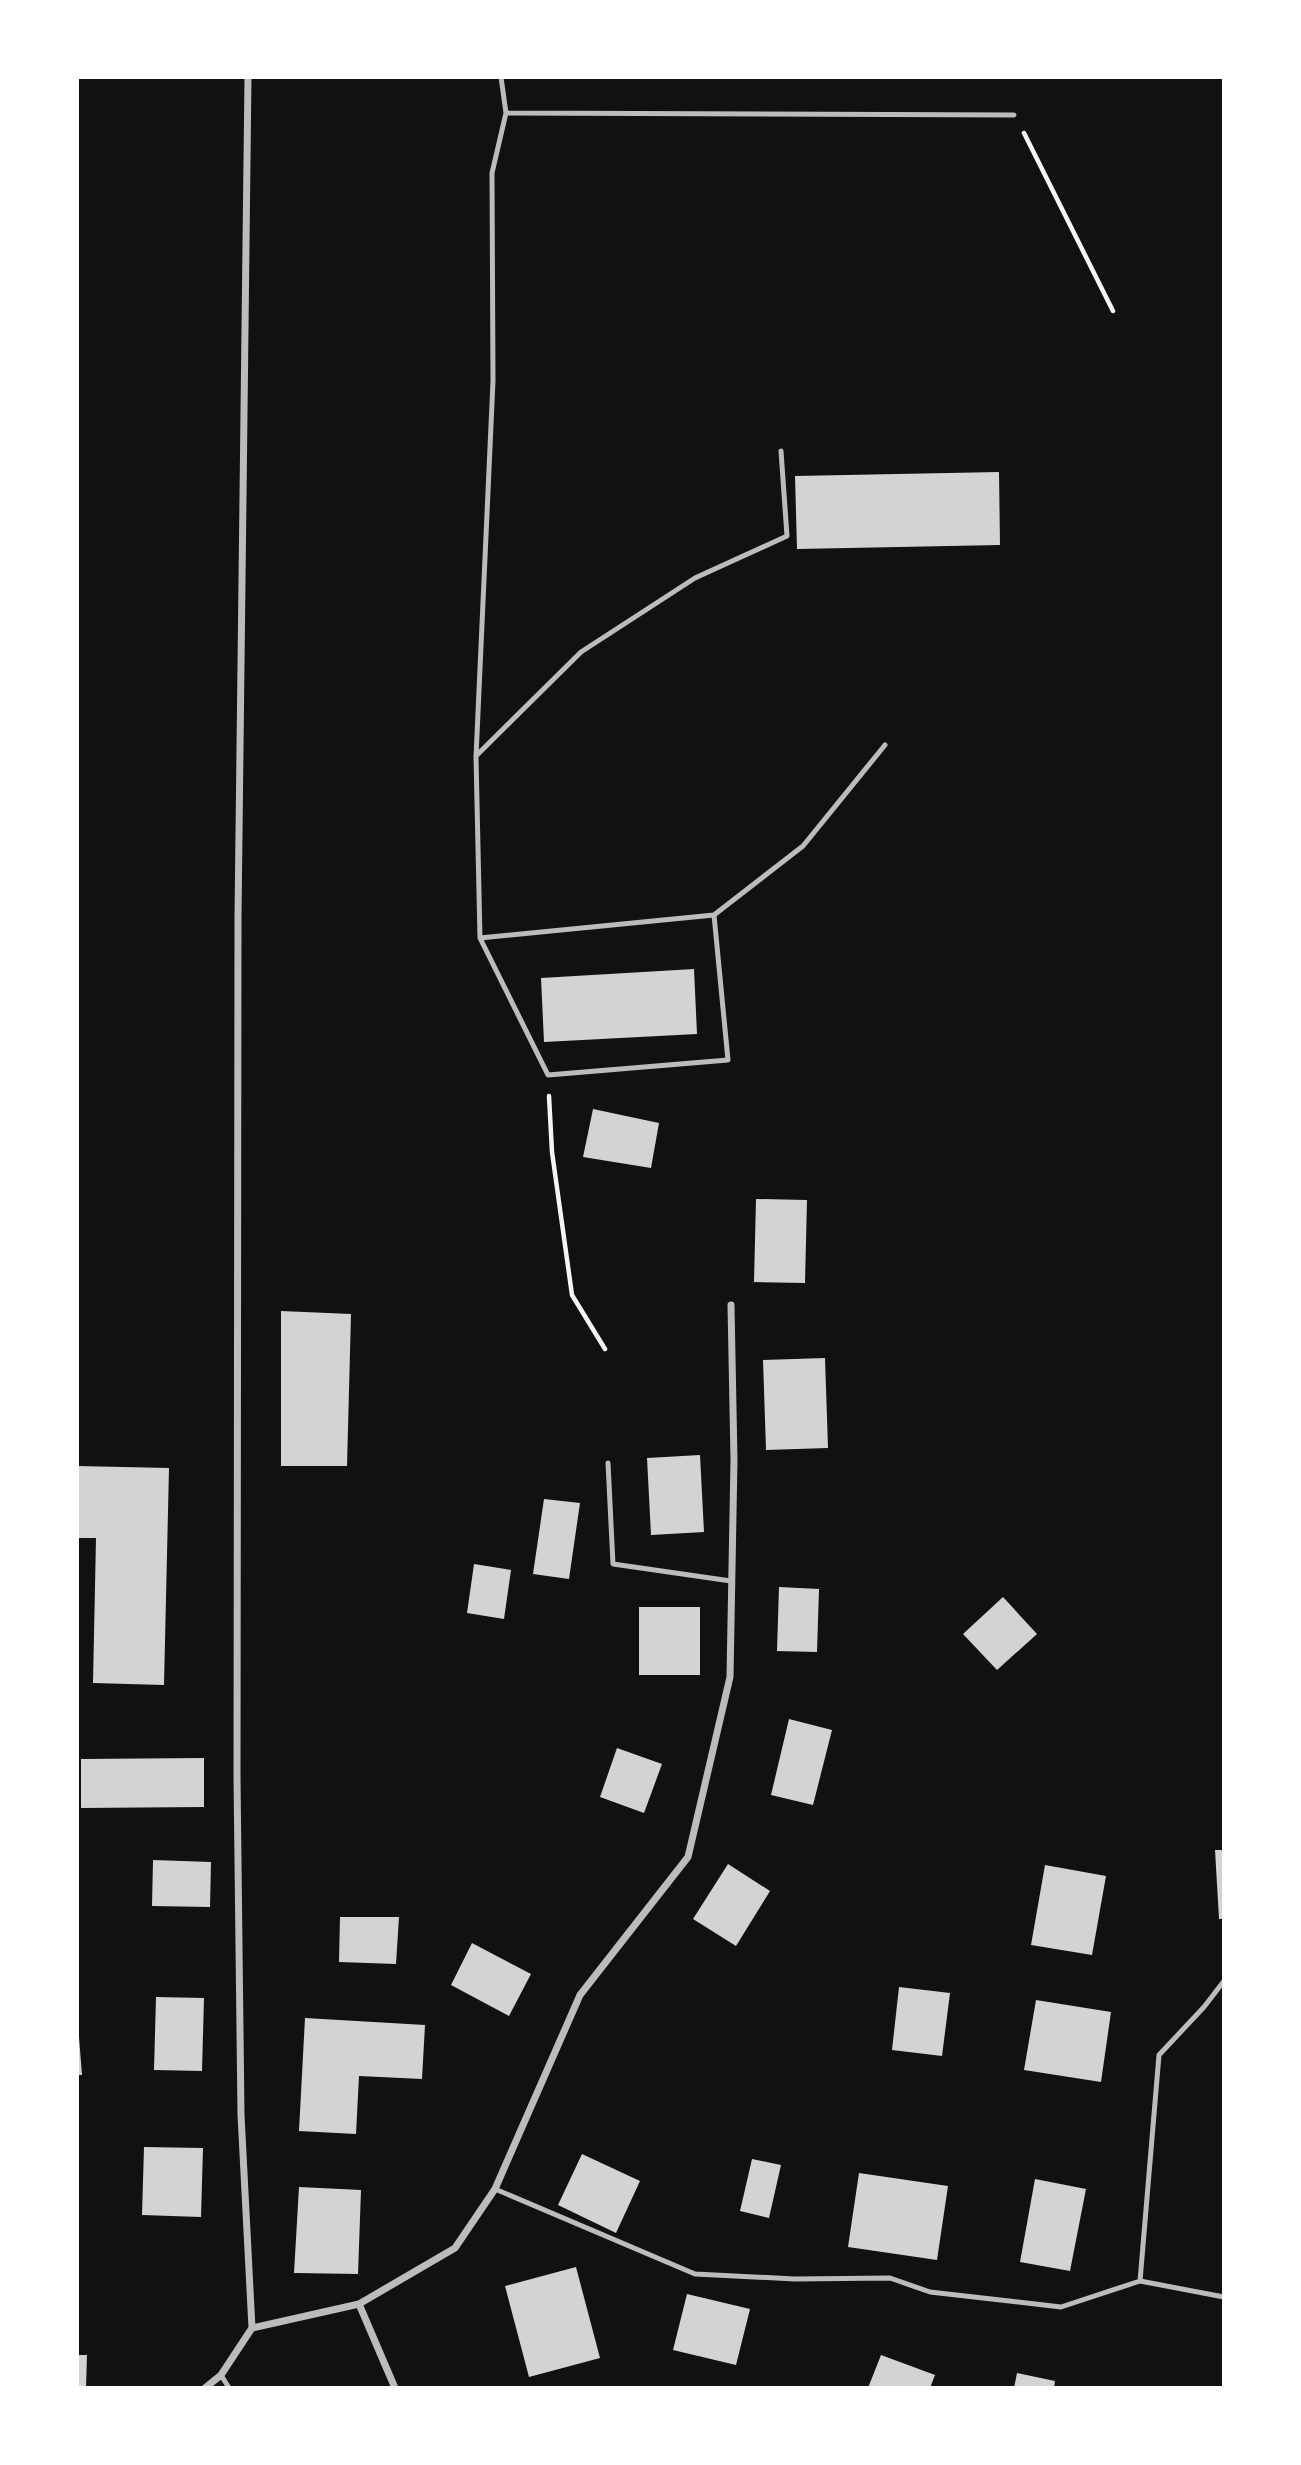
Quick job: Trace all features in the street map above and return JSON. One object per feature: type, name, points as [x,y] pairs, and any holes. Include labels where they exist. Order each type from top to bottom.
[{"type":"street","points":[[205,2388],[221,2375],[252,2328],[240,2115],[237,1777],[238,917],[248,77]]},
{"type":"street","points":[[252,2328],[359,2304],[455,2248],[495,2189],[580,1995],[688,1857],[730,1677],[734,1460],[731,1305]]},
{"type":"street","points":[[359,2304],[395,2388]]},
{"type":"lane","points":[[500,77],[506,113],[492,173],[493,381],[476,757],[480,938],[548,1075],[728,1060],[714,915]]},
{"type":"lane","points":[[506,113],[1014,115]]},
{"type":"lane","points":[[476,757],[581,652],[695,578],[787,536],[780,451]]},
{"type":"lane","points":[[480,938],[714,915],[803,846],[885,745]]},
{"type":"lane","points":[[608,1463],[613,1564],[732,1581]]},
{"type":"lane","points":[[1140,2281],[1158,2055],[1204,2007],[1224,1980]]},
{"type":"lane","points":[[495,2189],[695,2274],[795,2279],[890,2278],[930,2292],[1061,2307],[1140,2281],[1224,2297]]},
{"type":"lane","points":[[221,2375],[229,2388]]},
{"type":"path","points":[[1014,115],[1113,311]]},
{"type":"path","points":[[548,1075],[552,1152],[572,1295],[605,1349]]},
{"type":"building","points":[[999,472],[1000,545],[797,549],[795,476]]},
{"type":"building","points":[[694,969],[697,1034],[544,1042],[541,978]]},
{"type":"building","points":[[593,1109],[659,1123],[651,1168],[583,1157]]},
{"type":"building","points":[[756,1199],[807,1200],[805,1283],[754,1282]]},
{"type":"building","points":[[281,1311],[351,1314],[347,1466],[281,1466]]},
{"type":"building","points":[[825,1358],[828,1448],[766,1450],[763,1360]]},
{"type":"building","points":[[700,1455],[704,1532],[651,1535],[647,1458]]},
{"type":"building","points":[[77,1466],[169,1468],[164,1685],[93,1683],[96,1538],[77,1538]]},
{"type":"building","points":[[544,1499],[580,1503],[569,1579],[533,1574]]},
{"type":"building","points":[[474,1564],[511,1570],[504,1619],[467,1613]]},
{"type":"building","points":[[779,1587],[819,1589],[817,1652],[777,1651]]},
{"type":"building","points":[[1003,1597],[1037,1634],[997,1670],[963,1634]]},
{"type":"building","points":[[639,1607],[700,1607],[700,1675],[639,1675]]},
{"type":"building","points":[[789,1719],[832,1730],[813,1805],[771,1795]]},
{"type":"building","points":[[617,1748],[662,1764],[644,1813],[600,1797]]},
{"type":"building","points":[[204,1758],[204,1807],[81,1808],[81,1759]]},
{"type":"building","points":[[1215,1850],[1224,1850],[1224,1919],[1219,1919]]},
{"type":"building","points":[[153,1860],[211,1862],[210,1907],[152,1906]]},
{"type":"building","points":[[728,1864],[770,1891],[736,1946],[693,1919]]},
{"type":"building","points":[[1045,1865],[1106,1876],[1092,1955],[1031,1945]]},
{"type":"building","points":[[340,1917],[399,1917],[396,1964],[339,1962]]},
{"type":"building","points":[[472,1943],[531,1974],[509,2016],[451,1985]]},
{"type":"building","points":[[899,1987],[950,1993],[942,2056],[892,2050]]},
{"type":"building","points":[[156,1997],[204,1998],[202,2071],[154,2070]]},
{"type":"building","points":[[1036,2000],[1111,2012],[1101,2082],[1024,2070]]},
{"type":"building","points":[[305,2018],[425,2025],[422,2079],[359,2076],[356,2134],[299,2131]]},
{"type":"building","points":[[79,2037],[82,2075],[77,2075]]},
{"type":"building","points":[[144,2147],[203,2148],[201,2217],[142,2215]]},
{"type":"building","points":[[582,2154],[640,2181],[616,2233],[558,2205]]},
{"type":"building","points":[[752,2159],[781,2165],[769,2218],[740,2211]]},
{"type":"building","points":[[859,2173],[948,2186],[937,2260],[848,2247]]},
{"type":"building","points":[[1035,2179],[1086,2189],[1070,2271],[1020,2262]]},
{"type":"building","points":[[299,2187],[361,2190],[358,2274],[294,2273]]},
{"type":"building","points":[[576,2267],[600,2358],[529,2377],[505,2286]]},
{"type":"building","points":[[687,2294],[750,2309],[736,2365],[673,2350]]},
{"type":"building","points":[[77,2355],[87,2355],[86,2388],[77,2388]]},
{"type":"building","points":[[881,2355],[935,2375],[930,2388],[868,2388]]},
{"type":"building","points":[[1017,2373],[1055,2381],[1054,2388],[1014,2388]]}]
